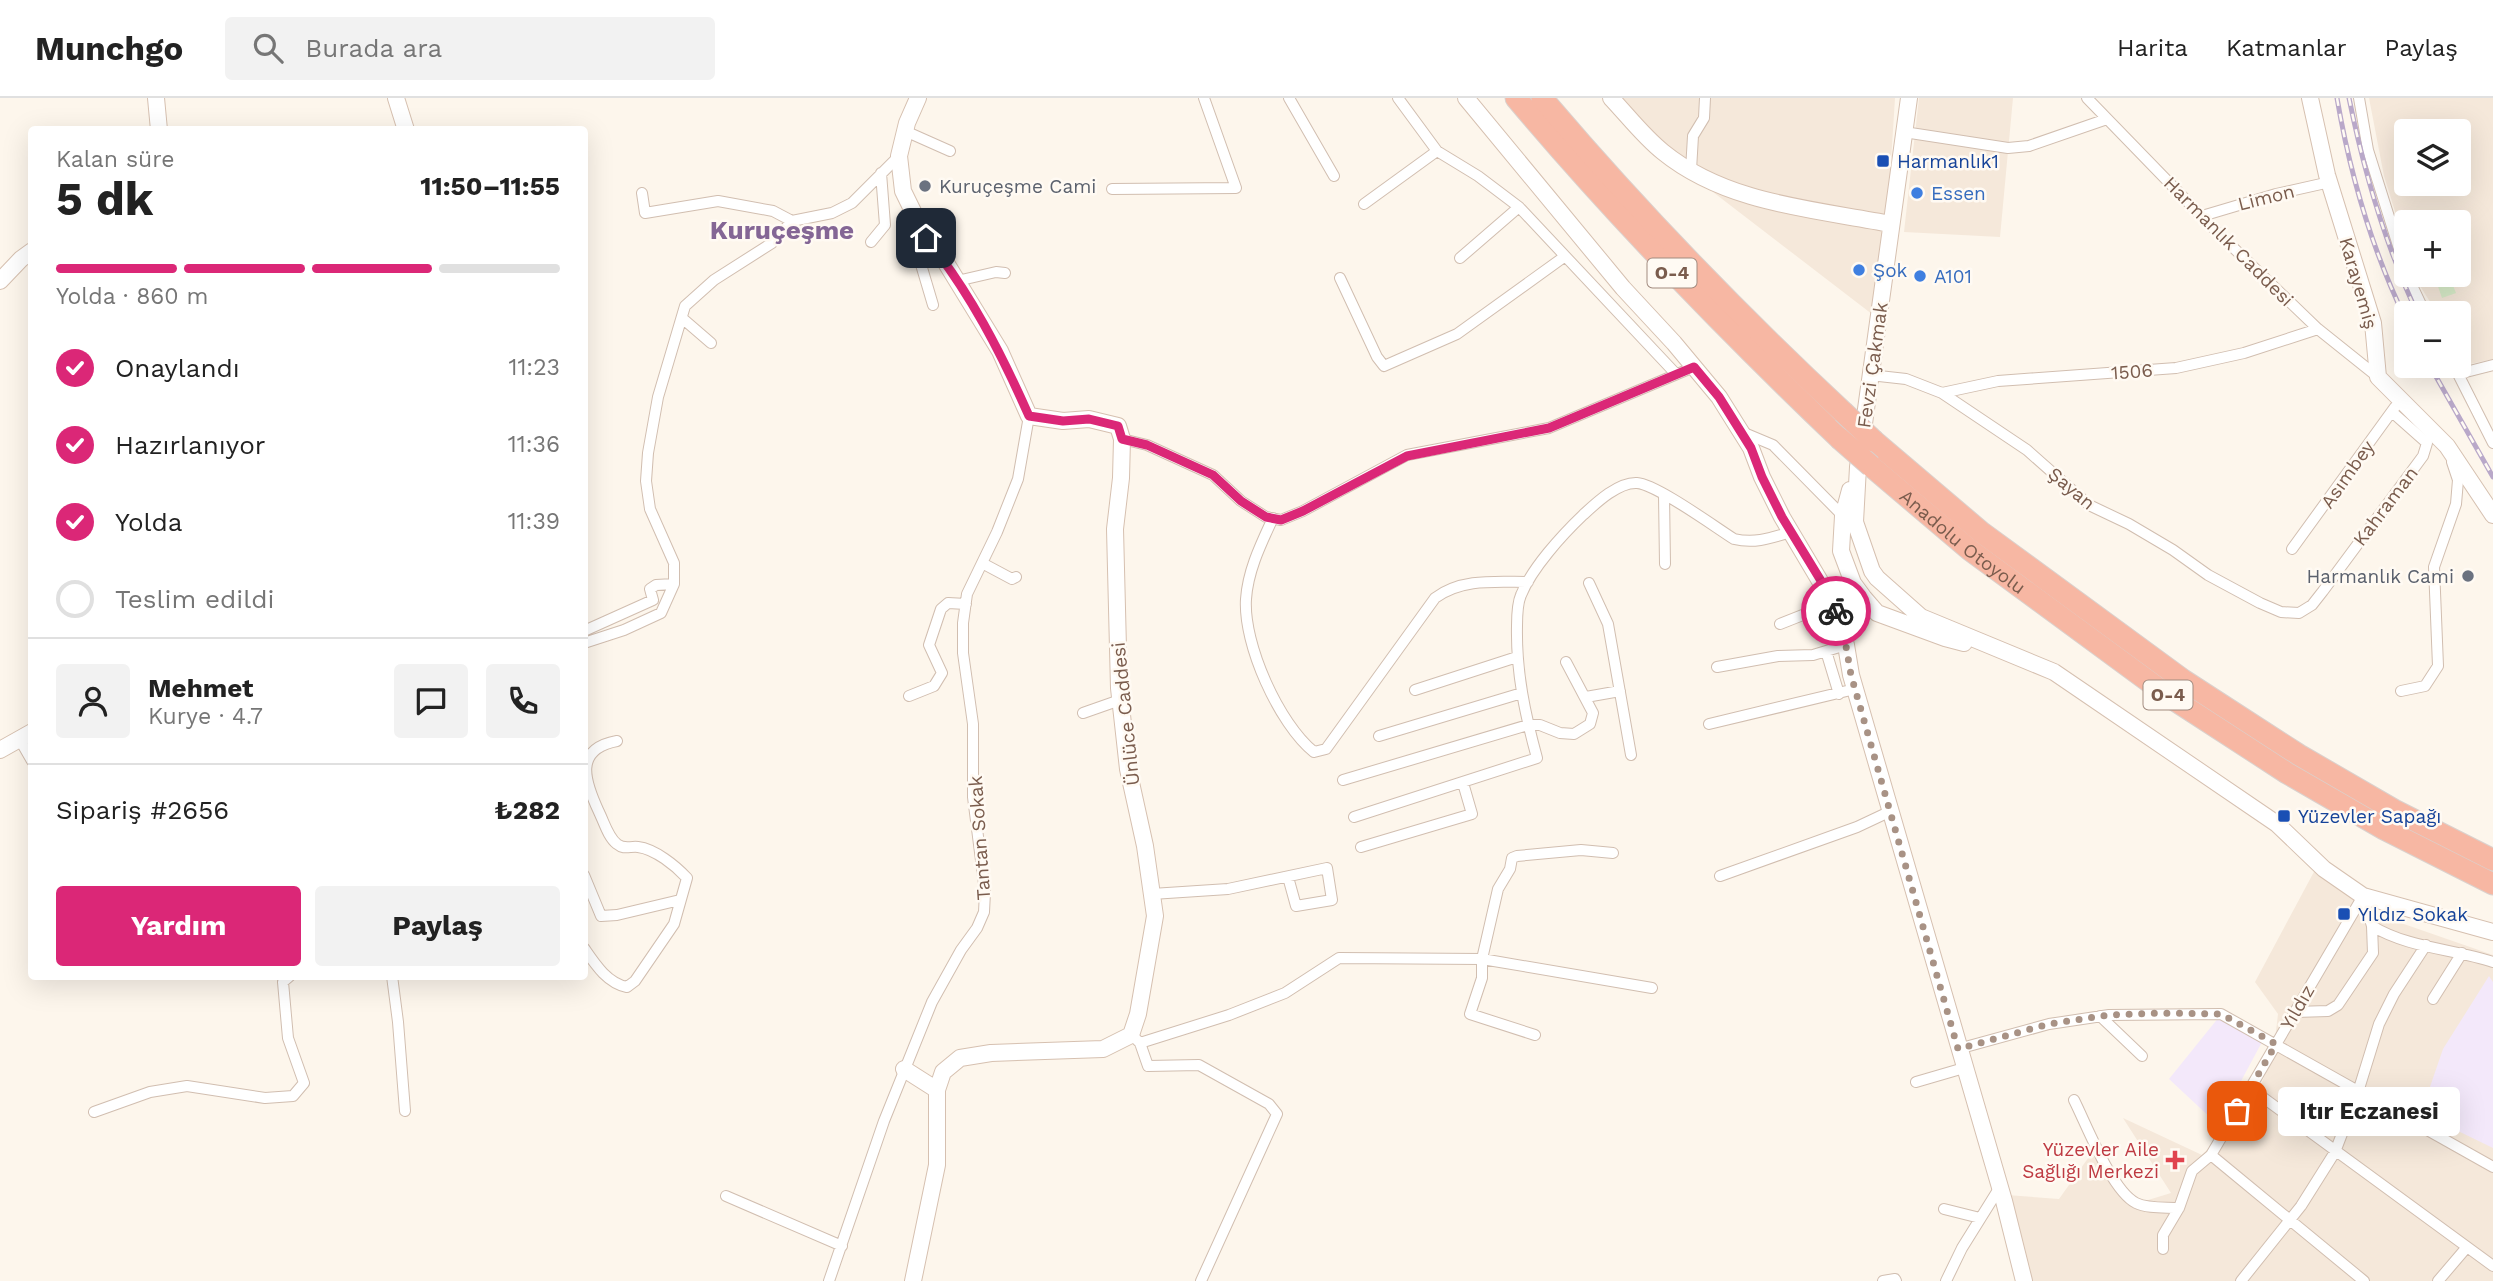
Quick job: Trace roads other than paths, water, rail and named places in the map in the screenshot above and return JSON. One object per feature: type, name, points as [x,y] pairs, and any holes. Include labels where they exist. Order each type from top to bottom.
[{"type":"highway","name":"Anadolu Otoyolu","points":[[1516,98],[1567,159],[1663,264],[1864,466],[1970,550],[2170,697],[2287,773],[2371,822],[2493,884]]},
{"type":"highway","name":"Anadolu Otoyolu","points":[[1542,98],[1695,268],[1763,337],[1874,441],[1981,532],[2183,680],[2299,755],[2382,803],[2493,860]]},
{"type":"street","points":[[156,98],[159,126]]},
{"type":"street","points":[[396,98],[405,126]]},
{"type":"street","points":[[918,98],[899,156],[903,191],[926,238],[957,281],[1000,351],[1029,416],[1063,421],[1089,419],[1118,426],[1122,439],[1147,445],[1213,475],[1241,501],[1266,517],[1281,520],[1303,511],[1407,456],[1549,428],[1694,367]]},
{"type":"street","points":[[1112,189],[1236,188],[1204,98]]},
{"type":"street","points":[[1289,98],[1334,176]]},
{"type":"street","points":[[1398,98],[1437,150],[1519,207],[1675,374]]},
{"type":"street","points":[[1466,98],[1623,288],[1719,397],[1751,448],[1762,477],[1833,604],[1958,1049],[2000,1187],[2022,1279]]},
{"type":"street","points":[[1611,98],[1662,152],[1728,190],[1760,199],[1891,224]]},
{"type":"street","points":[[1690,170],[1693,136],[1704,118],[1705,98]]},
{"type":"street","name":"Fevzi Çakmak","points":[[1864,466],[1870,375],[1909,98]]},
{"type":"street","name":"Harmanlık Caddesi","points":[[2087,98],[2202,216],[2318,329],[2378,377]]},
{"type":"street","name":"Karayemiş","points":[[2309,98],[2330,182],[2373,323],[2378,377]]},
{"type":"street","points":[[2359,98],[2368,150],[2394,232]]},
{"type":"street","points":[[1904,132],[2007,148],[2029,146],[2108,118]]},
{"type":"street","points":[[905,131],[950,151]]},
{"type":"street","points":[[1364,204],[1437,150]]},
{"type":"street","points":[[588,642],[624,630],[661,613],[674,584],[674,563],[650,509],[646,481],[658,397],[685,306],[714,280],[772,243],[792,221],[832,213],[852,204],[899,156]]},
{"type":"street","points":[[871,242],[886,225],[881,173]]},
{"type":"street","name":"Limon","points":[[2202,216],[2276,194],[2330,182]]},
{"type":"street","points":[[642,193],[645,212],[718,201],[773,211],[792,221]]},
{"type":"street","points":[[1460,258],[1519,207]]},
{"type":"street","points":[[913,215],[917,251],[933,304]]},
{"type":"street","points":[[0,281],[28,254]]},
{"type":"street","points":[[1340,278],[1377,357],[1384,366],[1457,334],[1564,257]]},
{"type":"street","points":[[957,281],[996,272],[1005,273]]},
{"type":"street","points":[[682,318],[711,343]]},
{"type":"street","name":"1506","points":[[1942,393],[1998,381],[2176,368],[2244,353],[2318,329]]},
{"type":"street","points":[[2471,368],[2493,365]]},
{"type":"street","name":"Şayan","points":[[1870,375],[1906,379],[1942,393],[2027,450],[2089,505],[2162,544],[2208,575],[2281,612],[2299,613],[2312,605]]},
{"type":"street","points":[[2378,377],[2397,405],[2446,446],[2493,514]]},
{"type":"street","points":[[2460,378],[2493,443]]},
{"type":"street","name":"Asımbey","points":[[2292,549],[2397,405]]},
{"type":"street","name":"Kahraman","points":[[2312,605],[2423,456],[2427,443],[2397,405]]},
{"type":"street","name":"Tantan Sokak","points":[[829,1281],[847,1223],[932,1002],[961,950],[977,929],[984,912],[985,892],[973,797],[973,724],[963,653],[966,604],[967,594],[998,533],[1018,479],[1029,416]]},
{"type":"street","points":[[1740,431],[1773,445],[1843,516]]},
{"type":"street","name":"Ünlüce Caddesi","points":[[1122,439],[1115,529],[1120,700],[1128,769],[1145,846],[1155,916],[1135,1039]]},
{"type":"street","points":[[2401,691],[2425,686],[2438,666],[2434,567],[2456,503],[2458,480],[2446,446]]},
{"type":"street","points":[[1864,466],[1843,516],[1842,551],[1848,572],[1860,594],[1877,613],[1945,638],[2014,654]]},
{"type":"street","points":[[1780,624],[1875,588],[1875,575],[1855,522],[1864,466]]},
{"type":"street","points":[[1354,817],[1537,758],[1528,725],[1517,657],[1517,610],[1520,596],[1576,522],[1607,496],[1618,489],[1639,483],[1648,485],[1734,539],[1745,542],[1762,541],[1791,532]]},
{"type":"street","points":[[1664,495],[1665,564]]},
{"type":"street","points":[[1273,518],[1253,562],[1246,599],[1247,617],[1269,691],[1292,729],[1314,751],[1326,749],[1435,598],[1445,590],[1474,583],[1528,582]]},
{"type":"street","points":[[982,563],[1012,579],[1016,577]]},
{"type":"street","points":[[1848,572],[1862,569],[1875,575],[1921,617],[2054,672],[2277,824],[2324,869],[2363,895],[2493,932]]},
{"type":"street","points":[[1589,583],[1608,624],[1631,754]]},
{"type":"street","points":[[588,629],[653,600],[650,589],[656,585],[674,584]]},
{"type":"street","points":[[942,673],[929,645],[941,609],[948,603],[966,604]]},
{"type":"street","points":[[1717,667],[1778,656],[1813,654],[1846,646]]},
{"type":"street","points":[[1826,651],[1839,694]]},
{"type":"street","points":[[1415,690],[1517,657]]},
{"type":"street","points":[[1343,780],[1528,725],[1540,725],[1560,733],[1574,734],[1590,724],[1592,713],[1566,662]]},
{"type":"street","points":[[942,673],[954,674],[966,670]]},
{"type":"street","points":[[909,696],[934,686],[942,673]]},
{"type":"street","points":[[1709,724],[1855,689]]},
{"type":"street","points":[[1586,697],[1620,691]]},
{"type":"street","points":[[1379,736],[1522,693]]},
{"type":"street","points":[[1083,713],[1120,700]]},
{"type":"street","points":[[0,750],[26,736]]},
{"type":"street","points":[[588,758],[600,746],[617,741]]},
{"type":"street","points":[[1361,848],[1472,814],[1463,783]]},
{"type":"street","points":[[588,798],[615,843],[623,848],[638,847],[648,850],[677,867],[687,878],[674,924],[635,981],[627,987],[616,985],[588,954]]},
{"type":"street","points":[[1720,876],[1857,827],[1891,811]]},
{"type":"street","points":[[1535,1035],[1471,1014],[1482,978],[1482,959],[1498,888],[1510,869],[1512,858],[1554,851],[1613,853]]},
{"type":"street","points":[[1152,894],[1228,889],[1327,868],[1332,900],[1296,906],[1288,877]]},
{"type":"street","points":[[588,885],[601,916],[617,915],[680,900]]},
{"type":"street","points":[[2295,1012],[2328,1011],[2338,1005],[2373,953],[2372,926],[2363,895]]},
{"type":"street","name":"Yıldız","points":[[2163,1248],[2163,1235],[2179,1208],[2192,1171],[2211,1156],[2363,895]]},
{"type":"street","points":[[2372,926],[2382,932],[2493,962]]},
{"type":"street","points":[[2241,1281],[2290,1220],[2335,1153],[2379,1024],[2394,994],[2426,945]]},
{"type":"street","points":[[2432,999],[2462,953]]},
{"type":"street","points":[[913,1281],[937,1165],[937,1090],[943,1072],[960,1058],[990,1053],[1104,1049],[1229,1015],[1285,993],[1339,958],[1482,959],[1652,988]]},
{"type":"street","points":[[94,1112],[150,1092],[187,1086],[265,1098],[293,1096],[304,1083],[288,1038],[283,982],[285,980]]},
{"type":"street","points":[[393,980],[405,1111]]},
{"type":"street","points":[[1958,1049],[2049,1024],[2100,1016],[2221,1014],[2493,1167]]},
{"type":"street","points":[[2100,1016],[2142,1056]]},
{"type":"street","points":[[1135,1039],[1148,1066],[1199,1065],[1269,1104],[1277,1114],[1201,1281]]},
{"type":"street","points":[[1916,1082],[1964,1068]]},
{"type":"street","points":[[904,1069],[937,1090]]},
{"type":"street","points":[[2250,1088],[2335,1153],[2493,1266]]},
{"type":"street","points":[[2074,1100],[2121,1191],[2136,1203],[2179,1208]]},
{"type":"street","points":[[2211,1156],[2364,1281]]},
{"type":"street","points":[[1946,1281],[1962,1248],[2000,1187]]},
{"type":"street","points":[[726,1196],[842,1246]]},
{"type":"street","points":[[1944,1209],[1980,1219]]},
{"type":"street","points":[[2438,1281],[2467,1247]]},
{"type":"street","points":[[1883,1281],[1896,1281]]},
{"type":"railway","points":[[2337,98],[2348,155],[2364,211],[2398,301]]},
{"type":"railway","points":[[2349,98],[2377,207],[2412,301]]},
{"type":"railway","points":[[2437,378],[2493,477]]},
{"type":"place","name":"Harmanlık1","points":[[1883,161]]},
{"type":"place","name":"Kuruçeşme Cami","points":[[925,186]]},
{"type":"place","name":"Essen","points":[[1917,193]]},
{"type":"place","name":"Şok","points":[[1859,270]]},
{"type":"place","name":"A101","points":[[1920,276]]},
{"type":"place","name":"Harmanlık Cami","points":[[2468,576]]},
{"type":"place","name":"Yüzevler Sapağı","points":[[2284,816]]},
{"type":"place","name":"Yıldız Sokak","points":[[2344,914]]},
{"type":"place","name":"Itır Eczanesi","points":[[2237,1111]]},
{"type":"place","name":"Yüzevler Aile Sağlığı Merkezi","points":[[2175,1160]]},
{"type":"district","name":"Kuruçeşme","points":[[782,230]]}]
